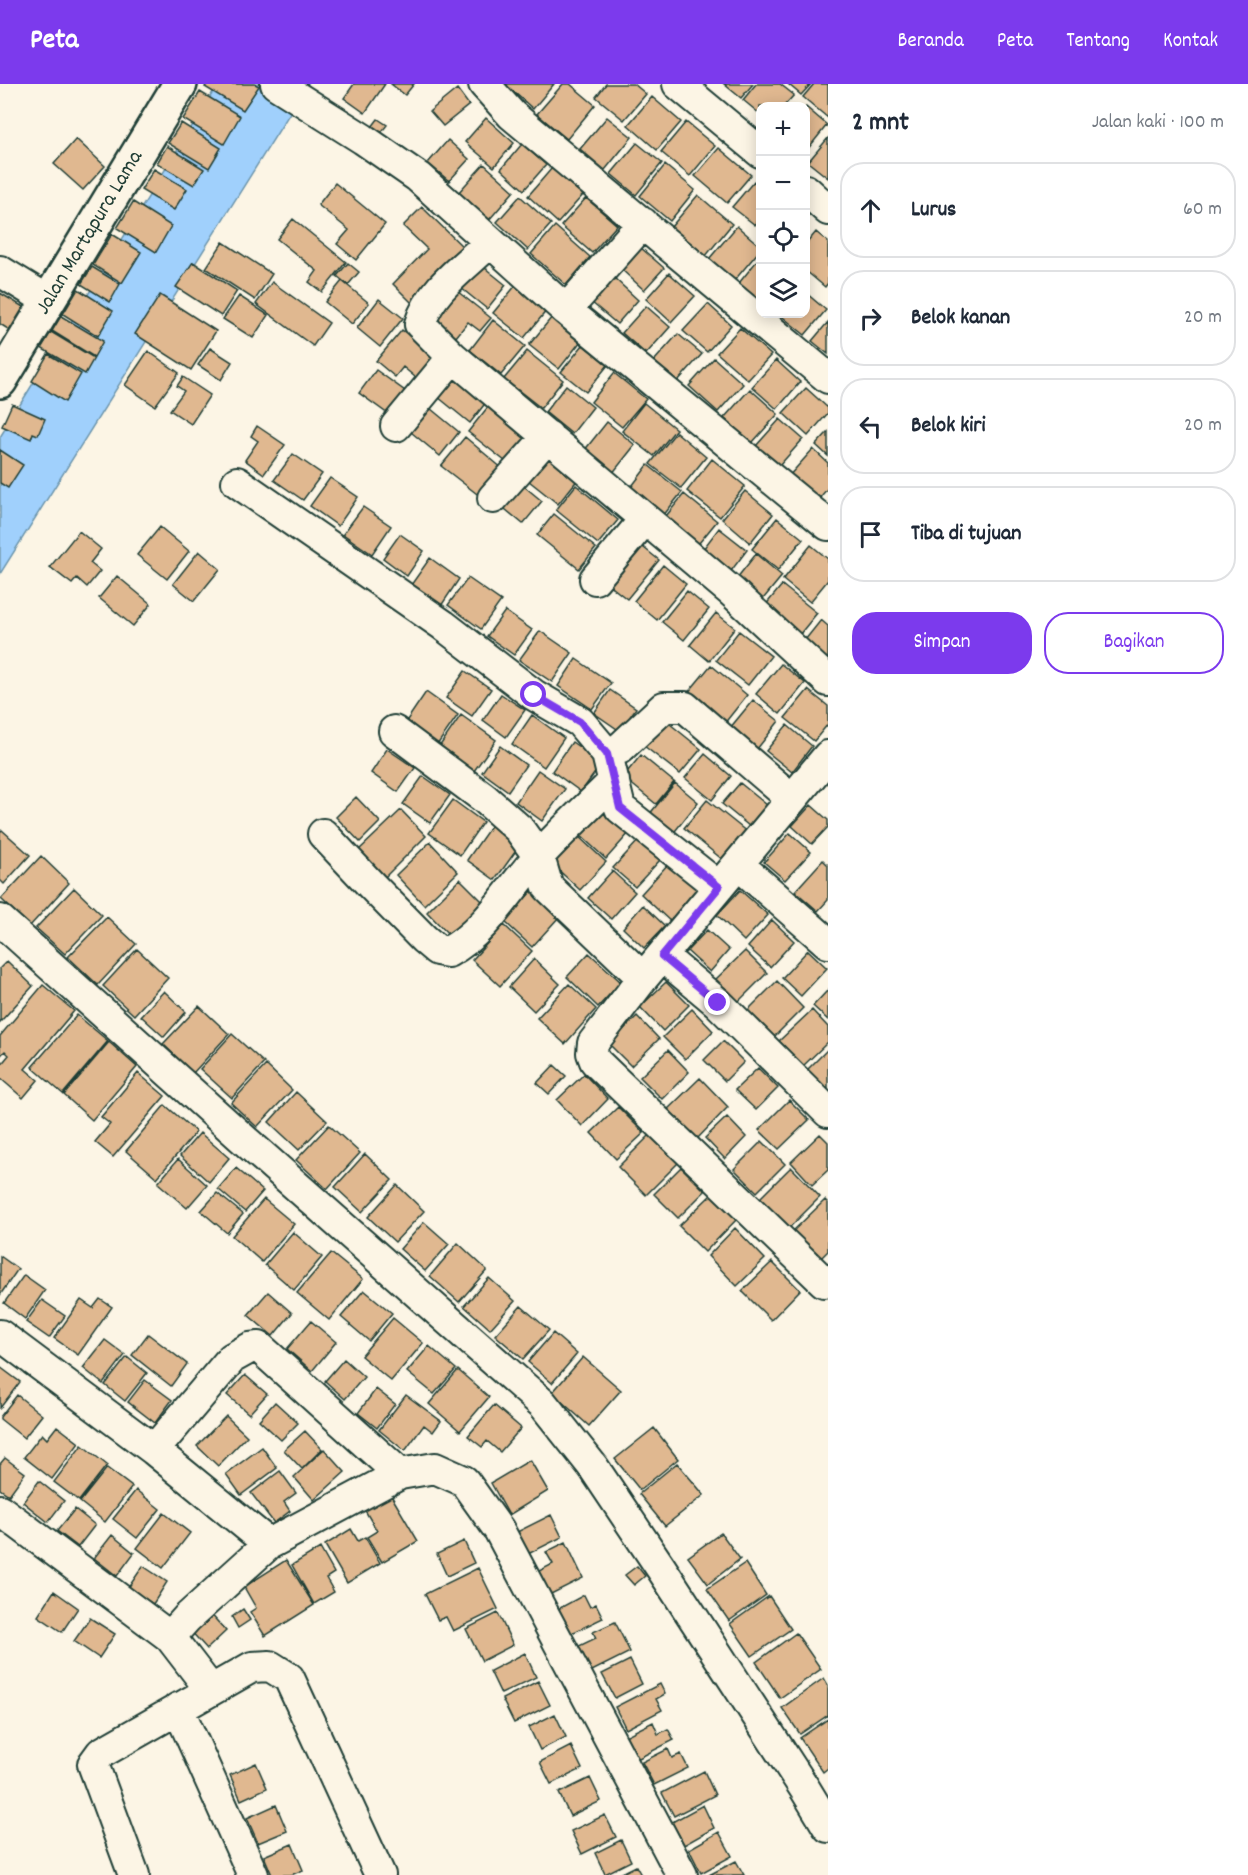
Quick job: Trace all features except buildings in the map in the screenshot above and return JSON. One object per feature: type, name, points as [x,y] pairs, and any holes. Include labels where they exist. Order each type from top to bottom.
[{"type":"main road","name":"Jalan Martapura Lama","points":[[0,381],[180,84]]},
{"type":"street","points":[[276,84],[321,111],[418,177],[566,310],[828,525]]},
{"type":"street","points":[[484,84],[512,115],[828,378]]},
{"type":"street","points":[[678,84],[756,149]]},
{"type":"street","points":[[810,194],[828,210]]},
{"type":"street","points":[[566,310],[643,223]]},
{"type":"street","points":[[489,243],[436,294],[424,311],[420,324],[453,357],[732,592],[828,681]]},
{"type":"street","points":[[0,271],[46,305]]},
{"type":"street","points":[[0,284],[46,305]]},
{"type":"street","points":[[396,426],[453,357]]},
{"type":"street","points":[[492,498],[548,436]]},
{"type":"street","points":[[237,482],[443,625],[534,695],[580,722],[610,767],[620,808],[719,887]]},
{"type":"street","points":[[595,579],[645,519]]},
{"type":"street","points":[[323,834],[424,939],[437,950],[448,952],[462,945],[483,923],[610,767],[619,749],[664,707],[685,707],[792,799]]},
{"type":"street","points":[[394,731],[484,798],[519,829],[538,857],[548,886],[652,967],[718,1003],[828,1112]]},
{"type":"street","points":[[824,770],[792,799],[652,967],[593,1043],[592,1053],[595,1061],[824,1282]]},
{"type":"street","points":[[738,864],[828,943]]},
{"type":"street","points":[[0,920],[543,1404],[594,1468],[828,1827]]},
{"type":"street","points":[[0,1335],[153,1450],[269,1544]]},
{"type":"street","points":[[153,1450],[232,1359],[250,1348],[259,1347],[400,1474]]},
{"type":"street","points":[[170,1637],[187,1618],[269,1544],[400,1474],[435,1468],[464,1481],[499,1530],[682,1875]]},
{"type":"street","points":[[0,1510],[170,1637],[210,1689]]},
{"type":"street","points":[[134,1875],[93,1764],[101,1753],[210,1689],[252,1667],[270,1666],[290,1678],[380,1875]]},
{"type":"street","points":[[178,1708],[254,1875]]},
{"type":"water","points":[[218,84],[308,84],[0,574],[0,437]]},
{"type":"route","points":[[534,695],[580,722],[607,754],[620,808],[719,887],[662,956],[718,1003]]}]
